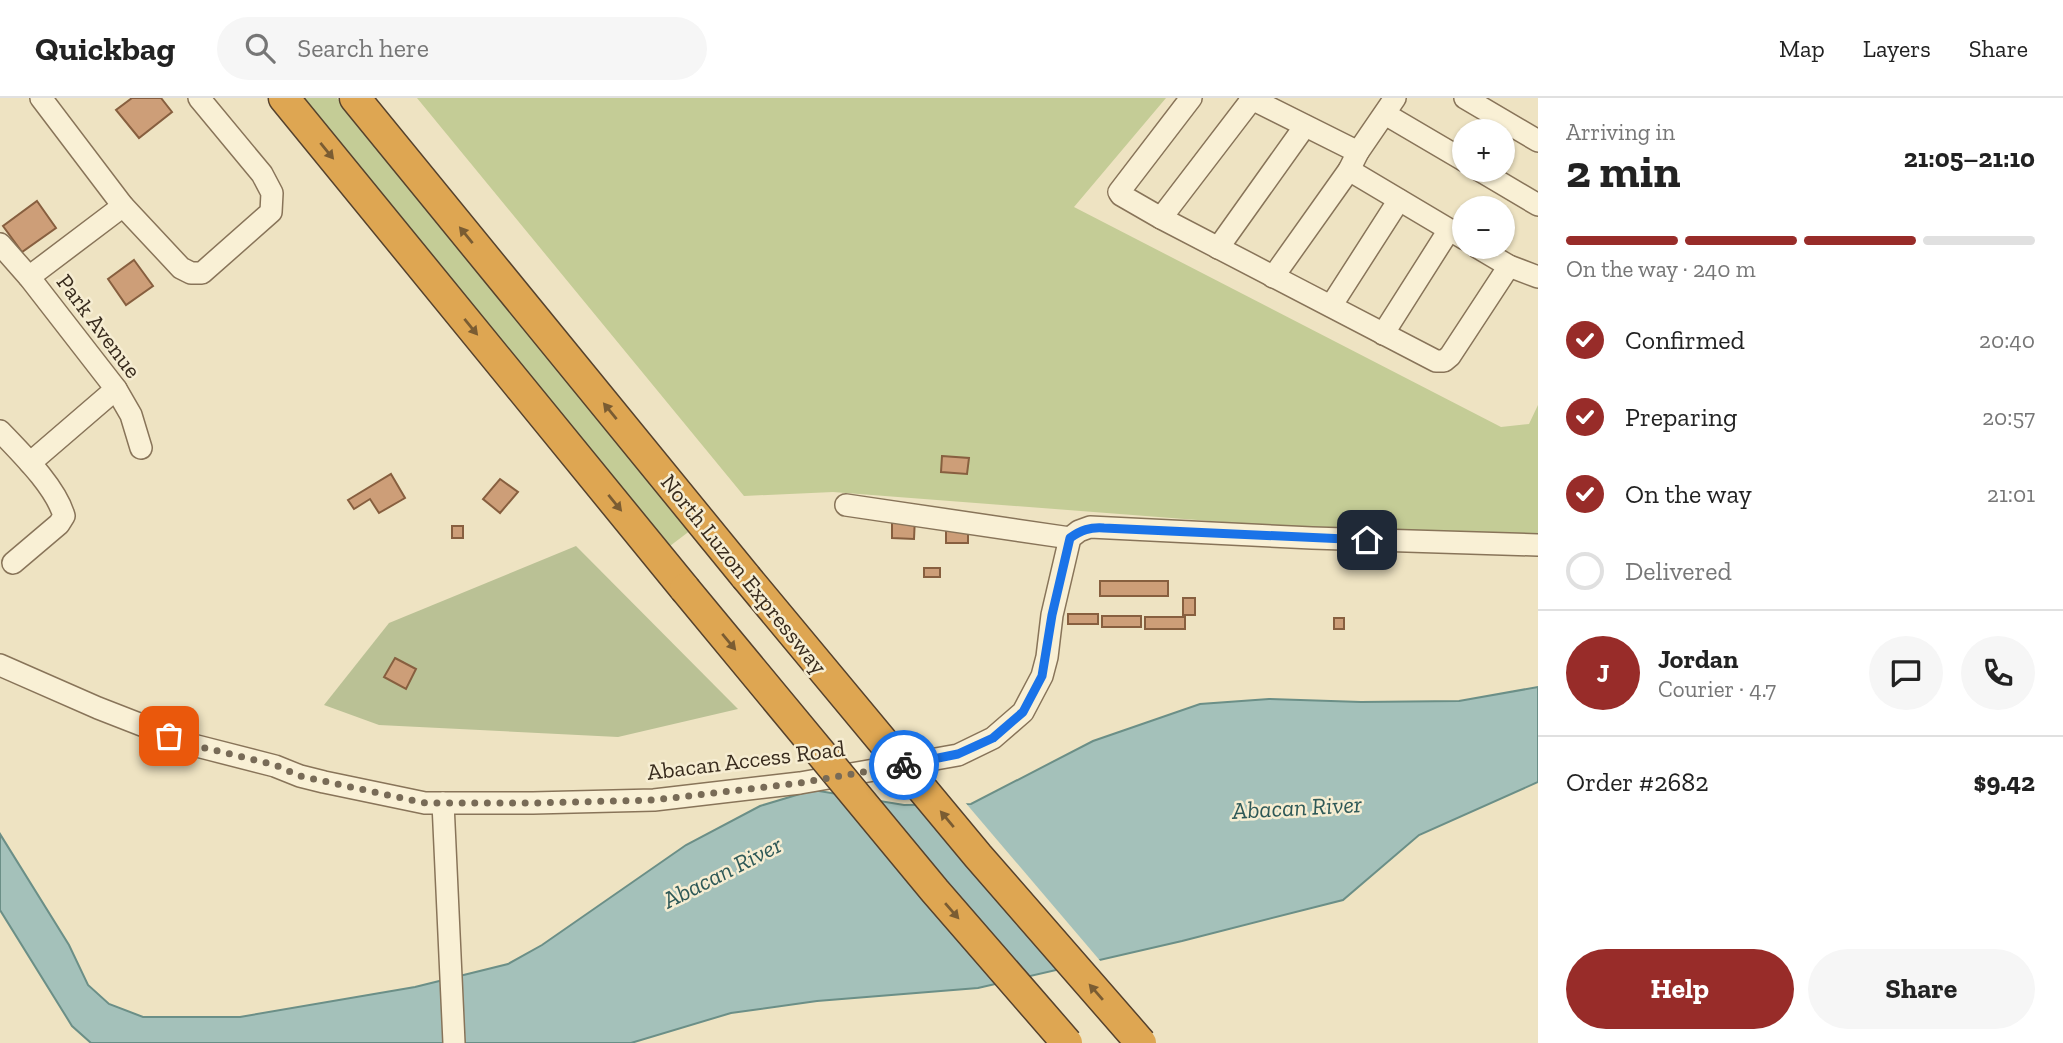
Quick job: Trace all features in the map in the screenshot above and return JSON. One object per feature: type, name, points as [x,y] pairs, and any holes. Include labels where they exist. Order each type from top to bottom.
[{"type":"highway","points":[[284,98],[935,891],[1067,1043]]},
{"type":"highway","name":"North Luzon Expressway","points":[[355,98],[746,578],[978,856],[1141,1043]]},
{"type":"street","points":[[41,98],[123,206],[181,268],[191,273],[201,272],[271,212],[272,193],[262,174],[199,98]]},
{"type":"street","points":[[1191,98],[1119,192],[1161,218],[1436,361],[1444,361],[1450,356],[1509,266]]},
{"type":"street","points":[[1465,98],[1538,141]]},
{"type":"street","points":[[1161,218],[1251,99],[1305,126],[1354,161],[1399,200],[1452,232]]},
{"type":"street","points":[[1273,277],[1390,106],[1452,152]]},
{"type":"street","points":[[1218,248],[1305,126]]},
{"type":"street","points":[[1499,182],[1538,205]]},
{"type":"street","points":[[1331,306],[1399,200]]},
{"type":"street","points":[[29,278],[123,206]]},
{"type":"street","points":[[1383,334],[1452,242]]},
{"type":"street","name":"Park Avenue","points":[[0,244],[116,389],[131,415],[141,448]]},
{"type":"street","points":[[1497,259],[1538,276]]},
{"type":"street","points":[[30,463],[116,389]]},
{"type":"street","points":[[0,431],[30,463],[61,506],[64,516],[59,524],[13,563]]},
{"type":"street","points":[[846,505],[1070,538],[1090,527],[1538,545]]},
{"type":"street","name":"Abacan Access Road","points":[[0,665],[98,708],[193,745],[275,765],[300,776],[324,782],[425,803],[654,800],[800,783],[958,754],[993,738],[1023,712],[1042,676],[1052,615],[1070,538]]},
{"type":"street","points":[[443,803],[454,1043]]},
{"type":"green space","points":[[297,98],[337,98],[691,530],[666,549]]},
{"type":"green space","points":[[417,98],[1166,98],[1074,207],[1501,427],[1529,424],[1538,405],[1538,546],[833,492],[744,496]]},
{"type":"green space","points":[[576,546],[738,709],[618,737],[379,725],[324,705],[389,623]]},
{"type":"water","name":"Abacan River","points":[[1538,687],[1538,782],[1419,835],[1343,900],[1182,941],[978,988],[817,1001],[731,1013],[631,1043],[91,1043],[72,1026],[0,910],[0,834],[69,945],[88,985],[109,1004],[143,1017],[240,1017],[415,987],[508,964],[542,945],[686,845],[760,806],[813,790],[904,805],[971,804],[1093,741],[1200,704],[1269,699],[1459,701]]},
{"type":"pier","points":[[921,801],[964,801],[1102,963],[1066,971]]},
{"type":"building","points":[[132,98],[161,98],[172,112],[139,138],[116,110]]},
{"type":"building","points":[[37,201],[56,228],[22,252],[3,226]]},
{"type":"building","points":[[134,260],[153,286],[126,305],[108,279]]},
{"type":"building","points":[[942,456],[969,458],[967,474],[941,472]]},
{"type":"building","points":[[391,474],[405,498],[379,513],[370,499],[354,509],[348,500]]},
{"type":"building","points":[[500,479],[518,492],[500,513],[483,499]]},
{"type":"building","points":[[892,516],[915,517],[914,539],[892,538]]},
{"type":"building","points":[[946,525],[968,525],[968,543],[946,543]]},
{"type":"building","points":[[452,526],[463,526],[463,538],[452,538]]},
{"type":"building","points":[[924,568],[940,568],[940,577],[924,577]]},
{"type":"building","points":[[1100,581],[1168,581],[1168,596],[1100,596]]},
{"type":"building","points":[[1183,598],[1195,598],[1195,615],[1183,615]]},
{"type":"building","points":[[1068,614],[1098,614],[1098,624],[1068,624]]},
{"type":"building","points":[[1102,616],[1141,616],[1141,627],[1102,627]]},
{"type":"building","points":[[1145,617],[1185,617],[1185,629],[1145,629]]},
{"type":"building","points":[[1334,618],[1344,618],[1344,629],[1334,629]]},
{"type":"building","points":[[395,658],[416,669],[406,689],[384,677]]},
{"type":"way so far","points":[[169,736],[193,745],[275,765],[300,776],[425,803],[654,800],[800,783],[904,765]]},
{"type":"route","points":[[904,765],[958,754],[993,738],[1023,712],[1042,676],[1052,615],[1070,538],[1079,531],[1090,527],[1367,540]]}]
